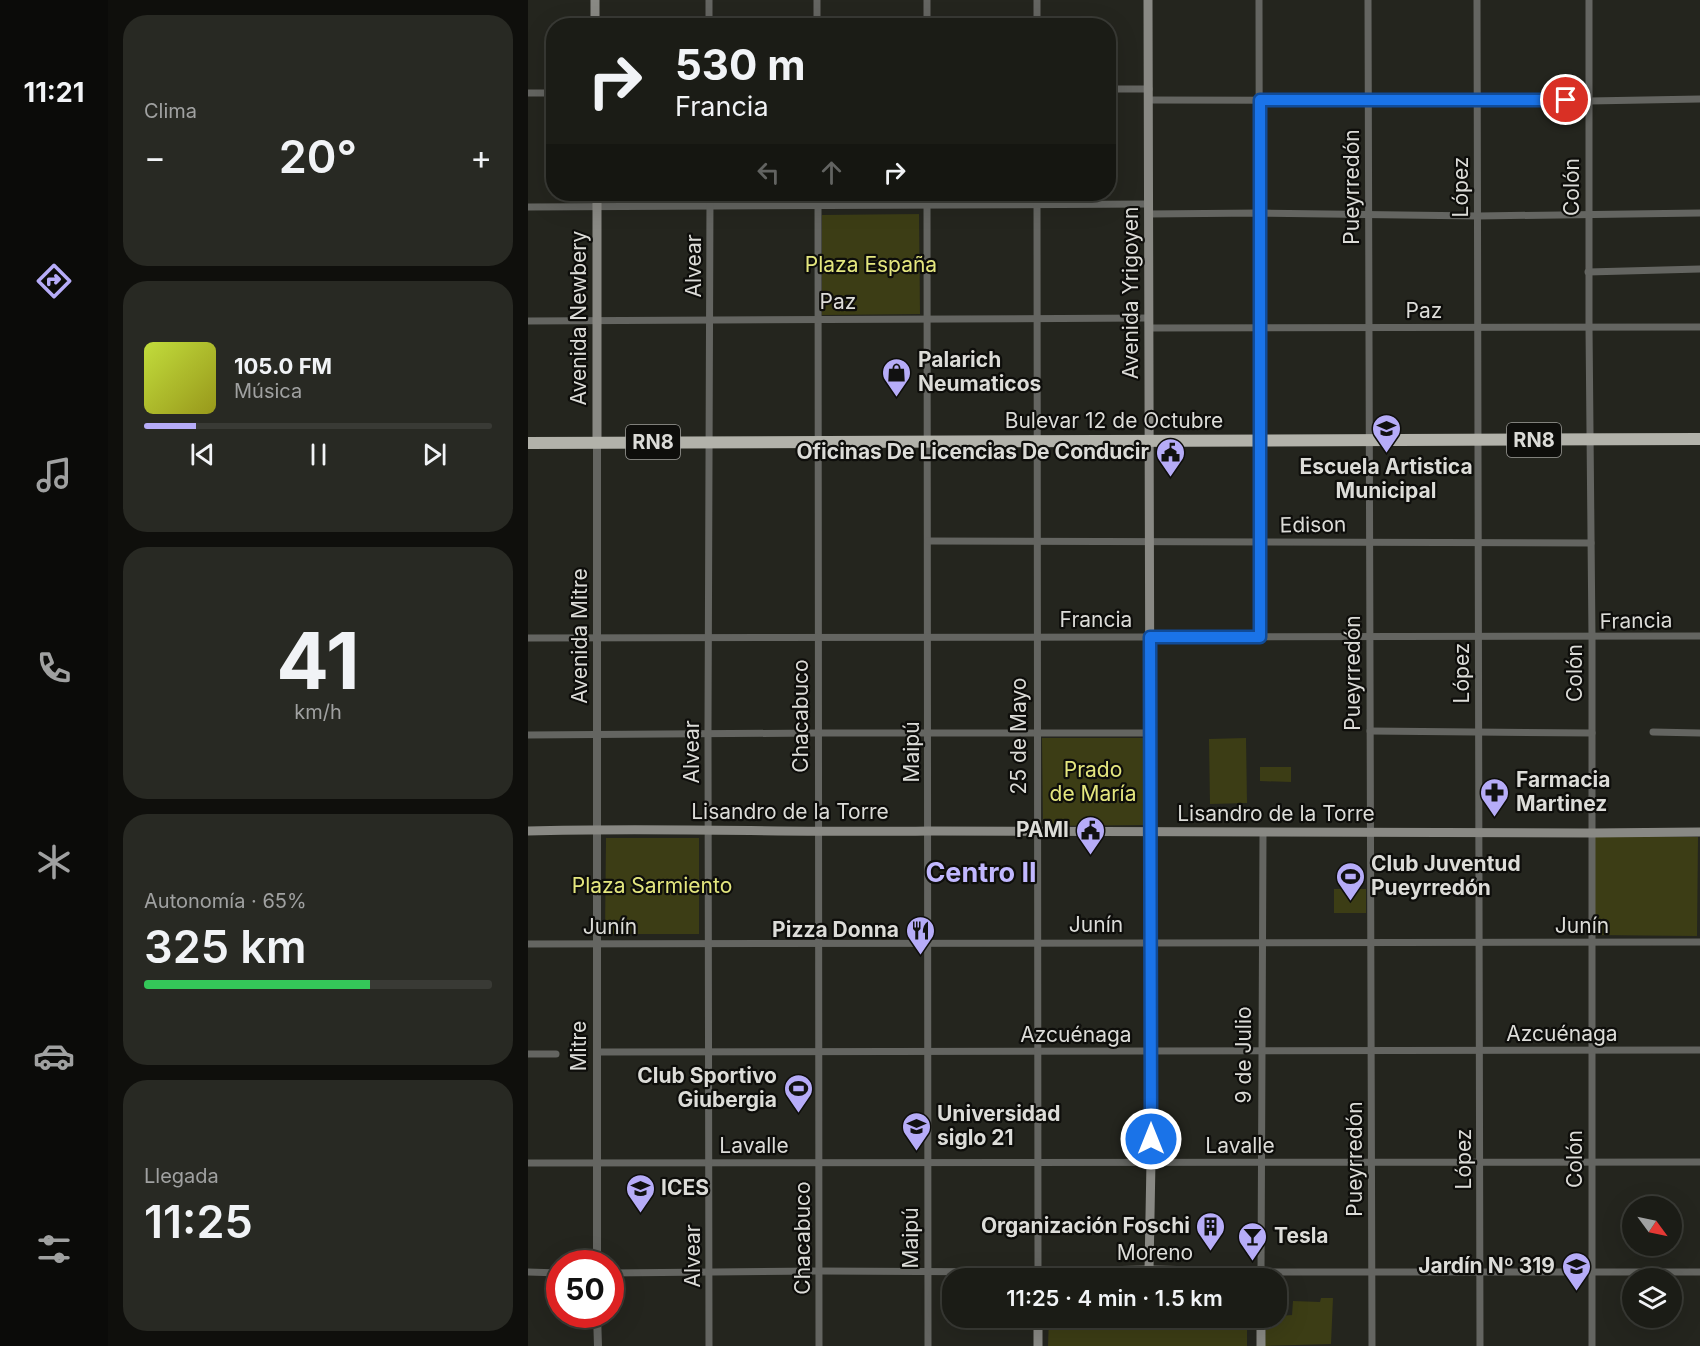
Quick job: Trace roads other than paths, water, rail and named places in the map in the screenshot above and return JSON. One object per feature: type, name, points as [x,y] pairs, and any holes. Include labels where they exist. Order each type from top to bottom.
[{"type":"highway","name":"Bulevar 12 de Octubre","points":[[528,443],[1700,439]]},
{"type":"main road","points":[[595,0],[595,18]]},
{"type":"main road","name":"Avenida Yrigoyen","points":[[1148,0],[1151,1161],[1149,1268]]},
{"type":"main road","name":"Avenida Newbery","points":[[597,442],[598,201]]},
{"type":"main road","name":"Lisandro de la Torre","points":[[528,831],[596,829],[818,832],[1700,832]]},
{"type":"main road","points":[[1038,1328],[1038,1346]]},
{"type":"main road","points":[[1261,1328],[1261,1346]]},
{"type":"street","points":[[709,0],[709,18]]},
{"type":"street","points":[[817,18],[818,0]]},
{"type":"street","points":[[927,0],[927,18]]},
{"type":"street","points":[[1037,0],[1037,18]]},
{"type":"street","points":[[1260,0],[1260,637]]},
{"type":"street","name":"Pueyrredón","points":[[1368,0],[1372,1346]]},
{"type":"street","name":"López","points":[[1477,0],[1480,1346]]},
{"type":"street","name":"Colón","points":[[1589,0],[1592,1346]]},
{"type":"street","points":[[1116,89],[1149,88]]},
{"type":"street","points":[[528,93],[546,93]]},
{"type":"street","points":[[1149,100],[1700,99]]},
{"type":"street","name":"Alvear","points":[[709,1346],[708,733],[711,201]]},
{"type":"street","name":"Maipú","points":[[927,201],[928,1346]]},
{"type":"street","name":"25 de Mayo","points":[[1037,201],[1038,1268]]},
{"type":"street","points":[[528,207],[818,204],[1037,205],[1260,213],[1478,216],[1700,213]]},
{"type":"street","name":"Chacabuco","points":[[818,204],[819,1346]]},
{"type":"street","points":[[1588,272],[1700,269]]},
{"type":"street","name":"Paz","points":[[528,321],[1149,318]]},
{"type":"street","name":"Paz","points":[[1149,328],[1700,327]]},
{"type":"street","name":"Avenida Mitre","points":[[596,829],[597,442]]},
{"type":"street","name":"Edison","points":[[928,540],[1591,543]]},
{"type":"street","name":"Francia","points":[[528,638],[709,636],[1592,638],[1700,636]]},
{"type":"street","points":[[1370,731],[1592,733]]},
{"type":"street","points":[[1653,732],[1700,733]]},
{"type":"street","points":[[528,735],[1149,733]]},
{"type":"street","name":"Mitre","points":[[596,829],[597,1250]]},
{"type":"street","name":"9 de Julio","points":[[1261,1268],[1263,832]]},
{"type":"street","name":"Junín","points":[[528,944],[1700,942]]},
{"type":"street","name":"Azcuénaga","points":[[597,1052],[1700,1050]]},
{"type":"street","points":[[528,1054],[556,1054]]},
{"type":"street","name":"Lavalle","points":[[528,1163],[1151,1161],[1592,1164],[1700,1162]]},
{"type":"street","points":[[528,1272],[546,1273]]},
{"type":"street","name":"Moreno","points":[[624,1273],[942,1272]]},
{"type":"street","name":"Moreno","points":[[1287,1275],[1700,1272]]},
{"type":"street","points":[[597,1328],[598,1346]]},
{"type":"place","name":"Palarich Neumaticos","points":[[897,398]]},
{"type":"place","name":"Escuela Artistica Municipal","points":[[1386,454]]},
{"type":"place","name":"Oficinas De Licencias De Conducir","points":[[1170,478]]},
{"type":"place","name":"Farmacia Martinez","points":[[1495,818]]},
{"type":"place","name":"PAMI","points":[[1090,856]]},
{"type":"place","name":"Club Juventud Pueyrredón","points":[[1350,902]]},
{"type":"place","name":"Pizza Donna","points":[[920,956]]},
{"type":"place","name":"Club Sportivo Giubergia","points":[[798,1114]]},
{"type":"place","name":"Universidad siglo 21","points":[[916,1152]]},
{"type":"place","name":"ICES","points":[[640,1214]]},
{"type":"place","name":"Organización Foschi","points":[[1211,1252]]},
{"type":"place","name":"Tesla","points":[[1253,1262]]},
{"type":"place","name":"Jardín Nº 319","points":[[1576,1292]]},
{"type":"district","name":"Centro II","points":[[981,873]]},
{"type":"park label","name":"Plaza España","points":[[871,265]]},
{"type":"park label","name":"Prado de María","points":[[1093,782]]},
{"type":"park label","name":"Plaza Sarmiento","points":[[652,886]]}]
